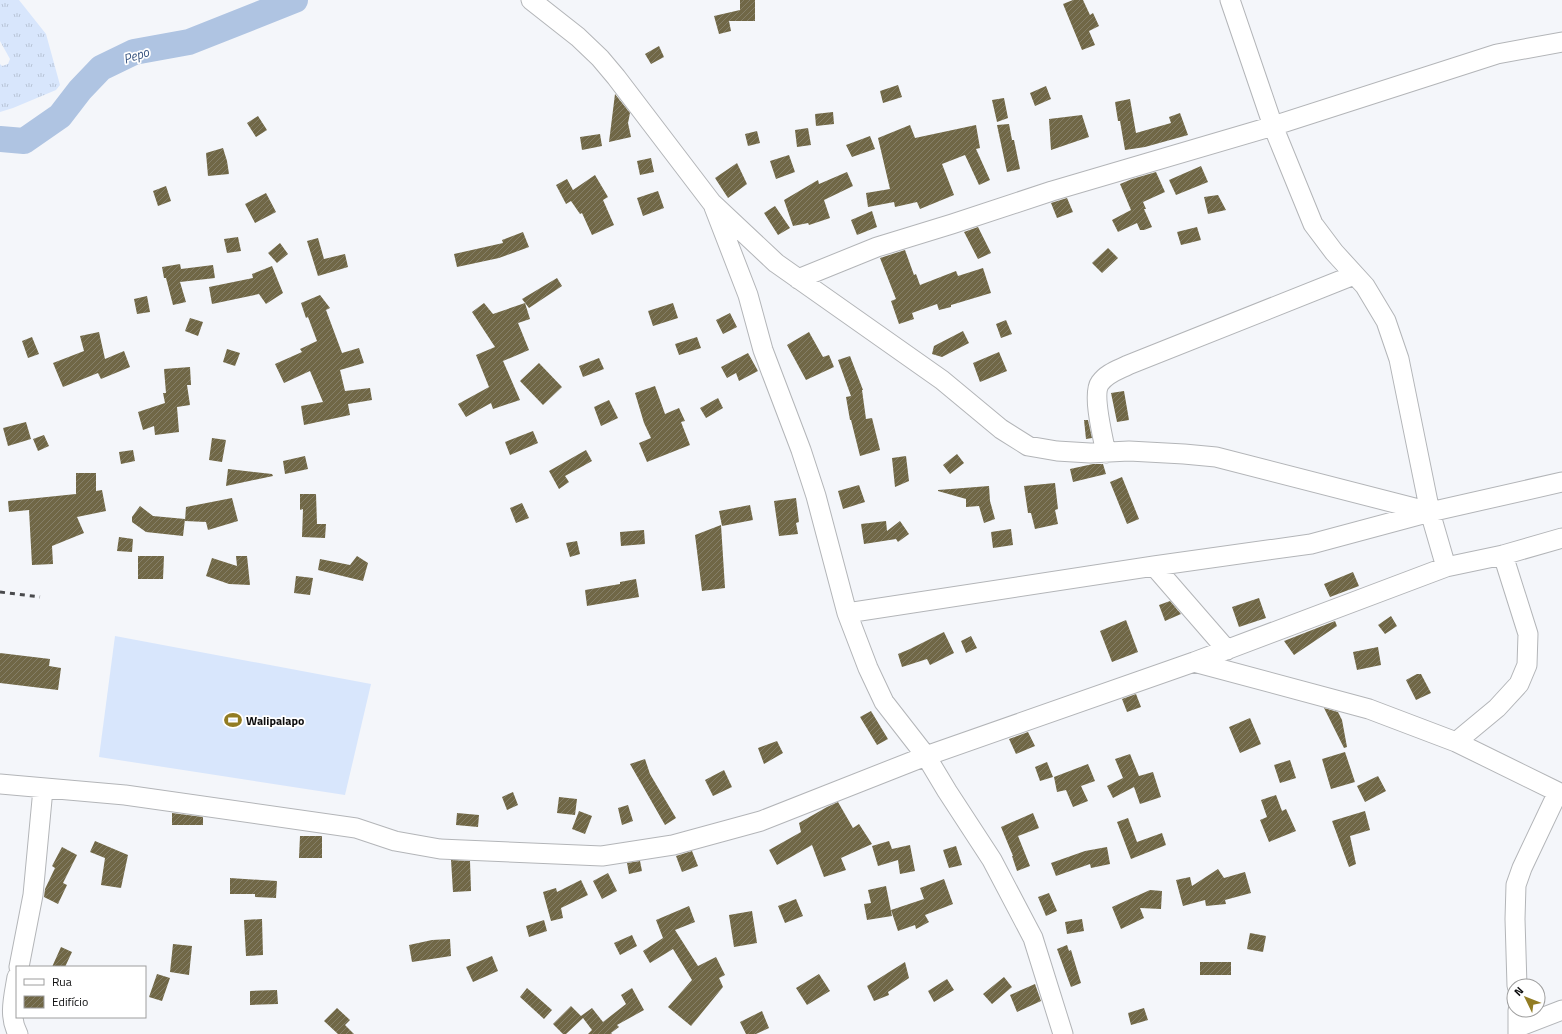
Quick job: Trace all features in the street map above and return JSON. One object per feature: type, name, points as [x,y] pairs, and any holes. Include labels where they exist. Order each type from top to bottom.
[{"type":"street","points":[[531,0],[578,37],[600,58],[712,203],[776,263],[942,380],[1001,429],[1028,446],[1057,451],[1090,453],[1137,452],[1184,454],[1216,458],[1430,512]]},
{"type":"street","points":[[1230,0],[1273,126],[1313,224],[1334,252],[1365,286],[1386,321],[1399,359],[1430,512],[1446,567]]},
{"type":"street","points":[[798,278],[877,247],[1052,191],[1273,126],[1497,54],[1562,42]]},
{"type":"street","points":[[712,203],[748,295],[762,350],[801,450],[816,496],[847,613],[868,668],[884,702],[926,756],[992,860],[1033,938],[1063,1034]]},
{"type":"street","points":[[1106,453],[1096,395],[1099,384],[1107,375],[1128,365],[1354,275]]},
{"type":"street","points":[[847,613],[1154,566],[1311,544],[1430,512],[1562,482]]},
{"type":"street","points":[[0,784],[43,789],[125,795],[356,828],[395,841],[440,849],[602,856],[673,845],[761,821],[926,756],[1194,662],[1446,567],[1503,555],[1562,538]]},
{"type":"street","points":[[1456,742],[1497,708],[1519,684],[1527,665],[1528,634],[1503,555]]},
{"type":"street","points":[[1154,566],[1227,650]]},
{"type":"street","points":[[1194,662],[1368,709],[1456,742],[1560,793],[1522,868],[1516,885],[1515,919],[1517,978]]},
{"type":"street","points":[[19,966],[33,895],[43,789]]},
{"type":"street","points":[[11,1028],[12,1007],[16,983]]},
{"type":"street","points":[[1518,1024],[1562,1010]]},
{"type":"green space","points":[[0,0],[19,0],[46,34],[60,85],[56,90],[0,112],[0,64],[2,66],[8,64],[10,59],[0,41]]},
{"type":"green space","name":"Walipalapo","points":[[115,636],[371,684],[345,795],[99,757]]},
{"type":"building","points":[[740,0],[755,0],[755,21],[729,21],[731,31],[719,34],[714,16],[740,10]]},
{"type":"building","points":[[1073,0],[1083,0],[1090,15],[1093,13],[1099,26],[1089,31],[1095,45],[1082,50],[1063,4]]},
{"type":"building","points":[[659,46],[664,57],[651,64],[645,54]]},
{"type":"building","points":[[898,85],[902,97],[883,103],[880,91]]},
{"type":"building","points":[[1046,86],[1051,99],[1035,106],[1030,93]]},
{"type":"building","points":[[615,94],[630,113],[628,123],[631,137],[609,142]]},
{"type":"building","points":[[1004,98],[1008,118],[997,122],[992,100]]},
{"type":"building","points":[[1130,99],[1136,133],[1171,123],[1169,117],[1180,113],[1188,135],[1145,147],[1125,150],[1115,102]]},
{"type":"building","points":[[833,112],[834,124],[816,126],[815,114]]},
{"type":"building","points":[[1082,115],[1089,137],[1051,150],[1049,119]]},
{"type":"building","points":[[258,116],[267,130],[256,137],[247,123]]},
{"type":"building","points":[[1009,124],[1020,169],[1007,172],[997,125]]},
{"type":"building","points":[[910,125],[915,138],[976,125],[980,148],[976,149],[990,180],[979,185],[965,155],[942,164],[954,195],[920,209],[917,202],[895,207],[894,202],[868,207],[866,193],[890,189],[878,138]]},
{"type":"building","points":[[808,128],[811,145],[797,147],[795,130]]},
{"type":"building","points":[[757,131],[760,143],[748,146],[745,134]]},
{"type":"building","points":[[600,134],[602,146],[582,150],[580,137]]},
{"type":"building","points":[[870,136],[875,149],[852,157],[846,145]]},
{"type":"building","points":[[223,148],[229,174],[208,176],[206,153]]},
{"type":"building","points":[[789,155],[795,172],[776,179],[770,161]]},
{"type":"building","points":[[651,158],[654,172],[640,175],[637,161]]},
{"type":"building","points":[[737,163],[747,184],[728,198],[715,178]]},
{"type":"building","points":[[1201,166],[1208,182],[1176,195],[1169,180]]},
{"type":"building","points":[[847,172],[853,186],[824,200],[830,218],[809,225],[808,223],[793,226],[784,200],[818,180],[819,184]]},
{"type":"building","points":[[1156,172],[1165,192],[1143,202],[1146,209],[1144,209],[1152,227],[1140,230],[1137,223],[1118,232],[1112,220],[1131,210],[1120,184]]},
{"type":"building","points":[[595,175],[608,197],[603,200],[614,225],[592,235],[582,213],[580,214],[571,201],[566,204],[556,185],[567,179],[573,190]]},
{"type":"building","points":[[166,186],[171,201],[158,206],[153,191]]},
{"type":"building","points":[[658,191],[664,208],[643,216],[637,198]]},
{"type":"building","points":[[266,193],[276,212],[255,223],[245,204]]},
{"type":"building","points":[[1218,195],[1226,210],[1208,214],[1204,197]]},
{"type":"building","points":[[1067,198],[1073,212],[1057,218],[1051,203]]},
{"type":"building","points":[[775,206],[790,228],[778,235],[764,213]]},
{"type":"building","points":[[872,211],[877,227],[857,235],[851,220]]},
{"type":"building","points":[[978,227],[991,253],[978,259],[964,232]]},
{"type":"building","points":[[1197,227],[1201,240],[1181,245],[1177,232]]},
{"type":"building","points":[[523,232],[529,247],[499,258],[457,267],[454,254],[503,243],[502,240]]},
{"type":"building","points":[[238,237],[241,251],[227,253],[224,239]]},
{"type":"building","points":[[318,238],[324,259],[345,254],[348,267],[318,276],[307,241]]},
{"type":"building","points":[[280,243],[288,254],[277,263],[268,253]]},
{"type":"building","points":[[1108,248],[1118,258],[1102,273],[1092,263]]},
{"type":"building","points":[[905,250],[914,275],[916,274],[920,285],[956,271],[958,276],[983,268],[991,293],[939,310],[937,304],[912,313],[914,319],[899,324],[891,301],[896,299],[880,258]]},
{"type":"building","points":[[180,264],[181,269],[213,265],[215,278],[180,282],[186,302],[173,305],[162,267]]},
{"type":"building","points":[[272,266],[283,293],[266,304],[259,294],[212,304],[209,287],[253,278],[252,274]]},
{"type":"building","points":[[557,278],[562,286],[529,308],[522,299]]},
{"type":"building","points":[[320,295],[330,308],[326,310],[342,353],[359,348],[364,363],[340,370],[345,391],[370,388],[372,400],[348,404],[350,415],[304,425],[301,406],[323,402],[310,371],[284,383],[275,364],[302,352],[300,349],[317,341],[308,317],[306,318],[301,303]]},
{"type":"building","points":[[147,296],[150,312],[137,314],[134,299]]},
{"type":"building","points":[[484,303],[493,314],[525,303],[530,319],[518,323],[529,350],[503,361],[520,400],[493,409],[491,403],[466,417],[458,404],[489,387],[476,355],[495,347],[472,312]]},
{"type":"building","points":[[673,303],[678,318],[653,326],[648,311]]},
{"type":"building","points":[[730,313],[737,327],[723,334],[716,320]]},
{"type":"building","points":[[190,318],[203,322],[198,336],[185,331]]},
{"type":"building","points":[[1006,320],[1012,334],[1001,338],[996,324]]},
{"type":"building","points":[[963,331],[969,343],[942,357],[932,354],[934,346]]},
{"type":"building","points":[[99,332],[105,359],[124,351],[130,367],[101,379],[98,373],[63,387],[53,363],[84,351],[80,336]]},
{"type":"building","points":[[809,332],[823,357],[829,355],[834,367],[806,380],[787,345]]},
{"type":"building","points":[[32,337],[39,354],[28,358],[22,341]]},
{"type":"building","points":[[697,337],[701,348],[679,355],[675,344]]},
{"type":"building","points":[[227,349],[240,353],[235,366],[223,362]]},
{"type":"building","points":[[999,352],[1007,371],[980,382],[973,363]]},
{"type":"building","points":[[748,353],[758,371],[739,381],[736,373],[727,378],[721,367]]},
{"type":"building","points":[[850,356],[863,390],[866,419],[872,418],[880,450],[860,456],[850,420],[846,397],[851,396],[838,360]]},
{"type":"building","points":[[599,358],[604,369],[583,377],[579,366]]},
{"type":"building","points":[[539,363],[562,387],[543,405],[520,381]]},
{"type":"building","points":[[190,367],[191,385],[187,385],[190,405],[177,407],[179,432],[155,435],[154,426],[143,430],[138,412],[165,403],[163,393],[166,393],[164,369]]},
{"type":"building","points":[[655,386],[665,414],[679,408],[685,421],[681,422],[690,445],[647,462],[639,443],[651,438],[644,423],[635,393]]},
{"type":"building","points":[[1124,391],[1129,420],[1117,422],[1111,393]]},
{"type":"building","points":[[718,398],[723,408],[706,418],[700,408]]},
{"type":"building","points":[[609,400],[618,418],[601,426],[594,407]]},
{"type":"building","points":[[1084,420],[1088,420],[1092,438],[1086,439]]},
{"type":"building","points":[[26,422],[31,439],[8,446],[3,428]]},
{"type":"building","points":[[533,431],[538,443],[510,455],[505,442]]},
{"type":"building","points":[[44,435],[49,446],[38,451],[33,439]]},
{"type":"building","points":[[212,438],[226,440],[222,462],[209,460]]},
{"type":"building","points":[[133,450],[135,461],[121,464],[119,452]]},
{"type":"building","points":[[586,450],[592,461],[565,476],[569,482],[559,489],[549,471]]},
{"type":"building","points":[[957,454],[964,463],[950,474],[943,465]]},
{"type":"building","points":[[305,456],[308,469],[285,474],[283,461]]},
{"type":"building","points":[[906,456],[909,481],[895,487],[892,458]]},
{"type":"building","points":[[1093,464],[1103,464],[1106,474],[1073,482],[1070,469]]},
{"type":"building","points":[[228,469],[272,474],[273,476],[226,486]]},
{"type":"building","points":[[76,473],[96,473],[96,491],[102,490],[106,511],[77,517],[84,533],[52,546],[53,564],[32,565],[29,510],[9,512],[8,501],[76,494]]},
{"type":"building","points":[[1122,477],[1139,519],[1127,524],[1110,482]]},
{"type":"building","points":[[1055,483],[1058,509],[1055,510],[1058,524],[1035,529],[1031,513],[1028,513],[1024,486]]},
{"type":"building","points":[[859,485],[865,502],[843,509],[838,491]]},
{"type":"building","points":[[989,486],[990,501],[995,519],[984,523],[979,506],[966,507],[966,499],[938,491],[938,490]]},
{"type":"building","points":[[300,494],[316,494],[317,524],[326,524],[325,538],[302,537],[303,509],[300,510]]},
{"type":"building","points":[[232,498],[238,521],[208,530],[206,522],[185,521],[186,507]]},
{"type":"building","points":[[796,498],[799,522],[796,523],[798,534],[779,536],[774,501]]},
{"type":"building","points":[[522,503],[529,518],[516,523],[510,508]]},
{"type":"building","points":[[750,505],[753,520],[722,526],[719,511]]},
{"type":"building","points":[[140,506],[153,516],[185,519],[183,536],[146,532],[132,522],[132,517]]},
{"type":"building","points":[[886,521],[887,531],[900,521],[909,534],[898,542],[896,539],[864,544],[861,524]]},
{"type":"building","points":[[721,525],[725,588],[702,591],[695,535]]},
{"type":"building","points":[[1011,529],[1013,545],[993,548],[991,532]]},
{"type":"building","points":[[644,530],[645,544],[621,546],[620,532]]},
{"type":"building","points":[[119,537],[133,539],[132,552],[117,551]]},
{"type":"building","points":[[577,541],[580,554],[570,557],[566,543]]},
{"type":"building","points":[[138,556],[164,556],[163,579],[138,579]]},
{"type":"building","points":[[236,556],[247,556],[250,585],[229,584],[206,576],[212,558],[237,566]]},
{"type":"building","points":[[357,556],[368,563],[363,581],[318,570],[320,559],[350,565]]},
{"type":"building","points":[[1353,572],[1359,586],[1330,597],[1324,584]]},
{"type":"building","points":[[296,576],[313,578],[310,595],[294,593]]},
{"type":"building","points":[[636,579],[639,597],[587,606],[585,590],[620,584],[620,582]]},
{"type":"building","points":[[1259,598],[1266,618],[1239,627],[1232,607]]},
{"type":"building","points":[[1170,601],[1181,614],[1165,621],[1159,605]]},
{"type":"building","points":[[1391,616],[1397,626],[1385,634],[1378,625]]},
{"type":"building","points":[[1126,620],[1138,652],[1112,662],[1100,631]]},
{"type":"building","points":[[1335,621],[1337,626],[1294,655],[1284,641]]},
{"type":"building","points":[[944,632],[954,653],[930,665],[927,659],[902,667],[898,654]]},
{"type":"building","points":[[971,636],[977,648],[966,653],[961,641]]},
{"type":"building","points":[[1378,647],[1381,665],[1357,670],[1353,652]]},
{"type":"building","points":[[0,653],[50,659],[49,666],[61,668],[58,690],[0,683]]},
{"type":"building","points":[[1417,674],[1421,674],[1431,693],[1416,700],[1406,680]]},
{"type":"building","points":[[1136,694],[1141,707],[1127,712],[1122,699]]},
{"type":"building","points":[[1324,708],[1338,712],[1342,720],[1347,747],[1344,748]]},
{"type":"building","points":[[871,711],[888,739],[877,745],[860,717]]},
{"type":"building","points":[[1250,718],[1261,744],[1240,753],[1229,727]]},
{"type":"building","points":[[1028,732],[1035,746],[1016,754],[1009,739]]},
{"type":"building","points":[[777,741],[783,753],[764,764],[758,748]]},
{"type":"building","points":[[1345,752],[1355,782],[1331,789],[1322,759]]},
{"type":"building","points":[[1130,754],[1139,776],[1153,772],[1161,797],[1140,804],[1134,787],[1113,798],[1107,786],[1123,778],[1115,759]]},
{"type":"building","points":[[645,759],[650,774],[676,818],[665,825],[630,764]]},
{"type":"building","points":[[1290,760],[1296,778],[1280,783],[1274,765]]},
{"type":"building","points":[[1047,762],[1053,777],[1040,781],[1035,767]]},
{"type":"building","points":[[1088,764],[1095,781],[1081,786],[1088,801],[1073,807],[1066,790],[1057,792],[1054,777]]},
{"type":"building","points":[[724,770],[732,787],[713,796],[705,780]]},
{"type":"building","points":[[1378,776],[1386,791],[1365,802],[1357,786]]},
{"type":"building","points":[[513,792],[518,805],[507,810],[502,797]]},
{"type":"building","points":[[1276,795],[1282,811],[1286,809],[1296,831],[1269,842],[1260,820],[1267,817],[1261,800]]},
{"type":"building","points":[[559,797],[577,799],[575,815],[557,813]]},
{"type":"building","points":[[838,802],[853,828],[859,824],[872,844],[841,858],[846,870],[824,877],[812,845],[777,865],[769,850],[801,832],[799,823]]},
{"type":"building","points":[[628,805],[633,821],[622,825],[618,808]]},
{"type":"building","points":[[579,811],[592,816],[585,834],[572,829]]},
{"type":"building","points":[[1365,811],[1370,830],[1350,836],[1356,864],[1349,867],[1332,821]]},
{"type":"building","points":[[172,813],[203,817],[203,825],[172,825]]},
{"type":"building","points":[[457,813],[479,815],[478,827],[456,825]]},
{"type":"building","points":[[1033,813],[1039,828],[1018,836],[1030,866],[1017,871],[1013,856],[1001,827]]},
{"type":"building","points":[[1128,818],[1137,842],[1162,833],[1166,845],[1131,859],[1117,822]]},
{"type":"building","points":[[300,836],[322,836],[322,858],[299,858]]},
{"type":"building","points":[[95,841],[128,855],[121,888],[101,885],[105,858],[90,852]]},
{"type":"building","points":[[889,841],[892,849],[910,845],[915,871],[900,874],[898,860],[878,866],[872,846]]},
{"type":"building","points":[[956,846],[962,865],[949,868],[943,850]]},
{"type":"building","points":[[62,847],[77,855],[63,883],[67,885],[58,904],[44,897],[45,889],[55,868],[52,866]]},
{"type":"building","points":[[1107,847],[1110,864],[1091,868],[1090,864],[1056,876],[1051,863],[1085,851]]},
{"type":"building","points":[[692,851],[698,866],[682,872],[676,856]]},
{"type":"building","points":[[451,860],[470,861],[471,891],[453,892]]},
{"type":"building","points":[[640,861],[642,871],[629,874],[627,863]]},
{"type":"building","points":[[1218,869],[1224,878],[1245,872],[1251,893],[1225,900],[1226,904],[1206,906],[1205,900],[1183,906],[1176,880],[1190,877],[1192,886]]},
{"type":"building","points":[[608,873],[617,891],[602,899],[593,881]]},
{"type":"building","points":[[230,878],[277,881],[276,898],[255,897],[255,894],[230,894]]},
{"type":"building","points":[[944,879],[953,904],[925,915],[929,922],[916,929],[915,925],[898,931],[891,910],[924,899],[920,888]]},
{"type":"building","points":[[581,880],[588,895],[561,908],[563,918],[551,921],[543,892],[556,888],[557,892]]},
{"type":"building","points":[[886,886],[892,916],[867,920],[864,904],[871,903],[868,890]]},
{"type":"building","points":[[1150,890],[1162,891],[1161,909],[1140,908],[1144,918],[1121,929],[1112,907]]},
{"type":"building","points":[[1049,893],[1057,911],[1046,916],[1038,897]]},
{"type":"building","points":[[796,899],[803,916],[785,923],[778,906]]},
{"type":"building","points":[[689,906],[695,922],[675,930],[698,966],[716,957],[725,975],[719,978],[723,987],[691,1026],[668,1007],[692,980],[673,949],[650,963],[643,951],[663,938],[656,920]]},
{"type":"building","points":[[752,911],[757,943],[734,947],[729,915]]},
{"type":"building","points":[[262,919],[263,955],[246,956],[244,920]]},
{"type":"building","points":[[1082,919],[1084,931],[1067,934],[1065,922]]},
{"type":"building","points":[[544,920],[547,931],[529,937],[526,926]]},
{"type":"building","points":[[1250,933],[1266,936],[1263,952],[1247,949]]},
{"type":"building","points":[[632,935],[637,946],[620,955],[614,943]]},
{"type":"building","points":[[450,939],[451,956],[412,962],[409,945],[432,940]]},
{"type":"building","points":[[173,944],[192,946],[189,975],[170,972]]},
{"type":"building","points":[[1067,945],[1069,951],[1071,950],[1081,983],[1071,987],[1057,949]]},
{"type":"building","points":[[61,947],[72,952],[65,966],[52,966]]},
{"type":"building","points":[[492,956],[498,971],[473,982],[466,967]]},
{"type":"building","points":[[905,962],[909,978],[888,992],[889,995],[874,1001],[867,986]]},
{"type":"building","points":[[1200,962],[1231,962],[1231,975],[1200,975]]},
{"type":"building","points":[[157,974],[170,978],[162,1001],[149,997]]},
{"type":"building","points":[[819,974],[830,991],[807,1005],[796,988]]},
{"type":"building","points":[[1004,977],[1012,987],[992,1004],[983,994]]},
{"type":"building","points":[[947,979],[954,990],[934,1002],[928,991]]},
{"type":"building","points":[[1035,984],[1041,1001],[1017,1012],[1010,995]]},
{"type":"building","points":[[527,988],[552,1010],[544,1019],[520,997]]},
{"type":"building","points":[[632,988],[644,1010],[617,1025],[619,1027],[611,1033],[612,1034],[588,1034],[592,1030],[583,1018],[566,1034],[563,1034],[553,1024],[571,1006],[581,1016],[592,1008],[603,1022],[626,1004],[621,995]]},
{"type":"building","points":[[277,990],[278,1004],[250,1005],[250,991]]},
{"type":"building","points":[[337,1008],[350,1020],[345,1025],[354,1034],[338,1034],[324,1021]]},
{"type":"building","points":[[1144,1008],[1148,1020],[1131,1025],[1128,1013]]},
{"type":"building","points":[[762,1011],[769,1028],[756,1034],[746,1034],[740,1022]]},
{"type":"waterway","name":"Pepo","points":[[0,139],[24,141],[60,116],[80,90],[101,68],[134,52],[189,42],[295,0]]},
{"type":"railway","points":[[0,592],[40,597]]},
{"type":"place","name":"Walipalapo","points":[[233,720]]}]
